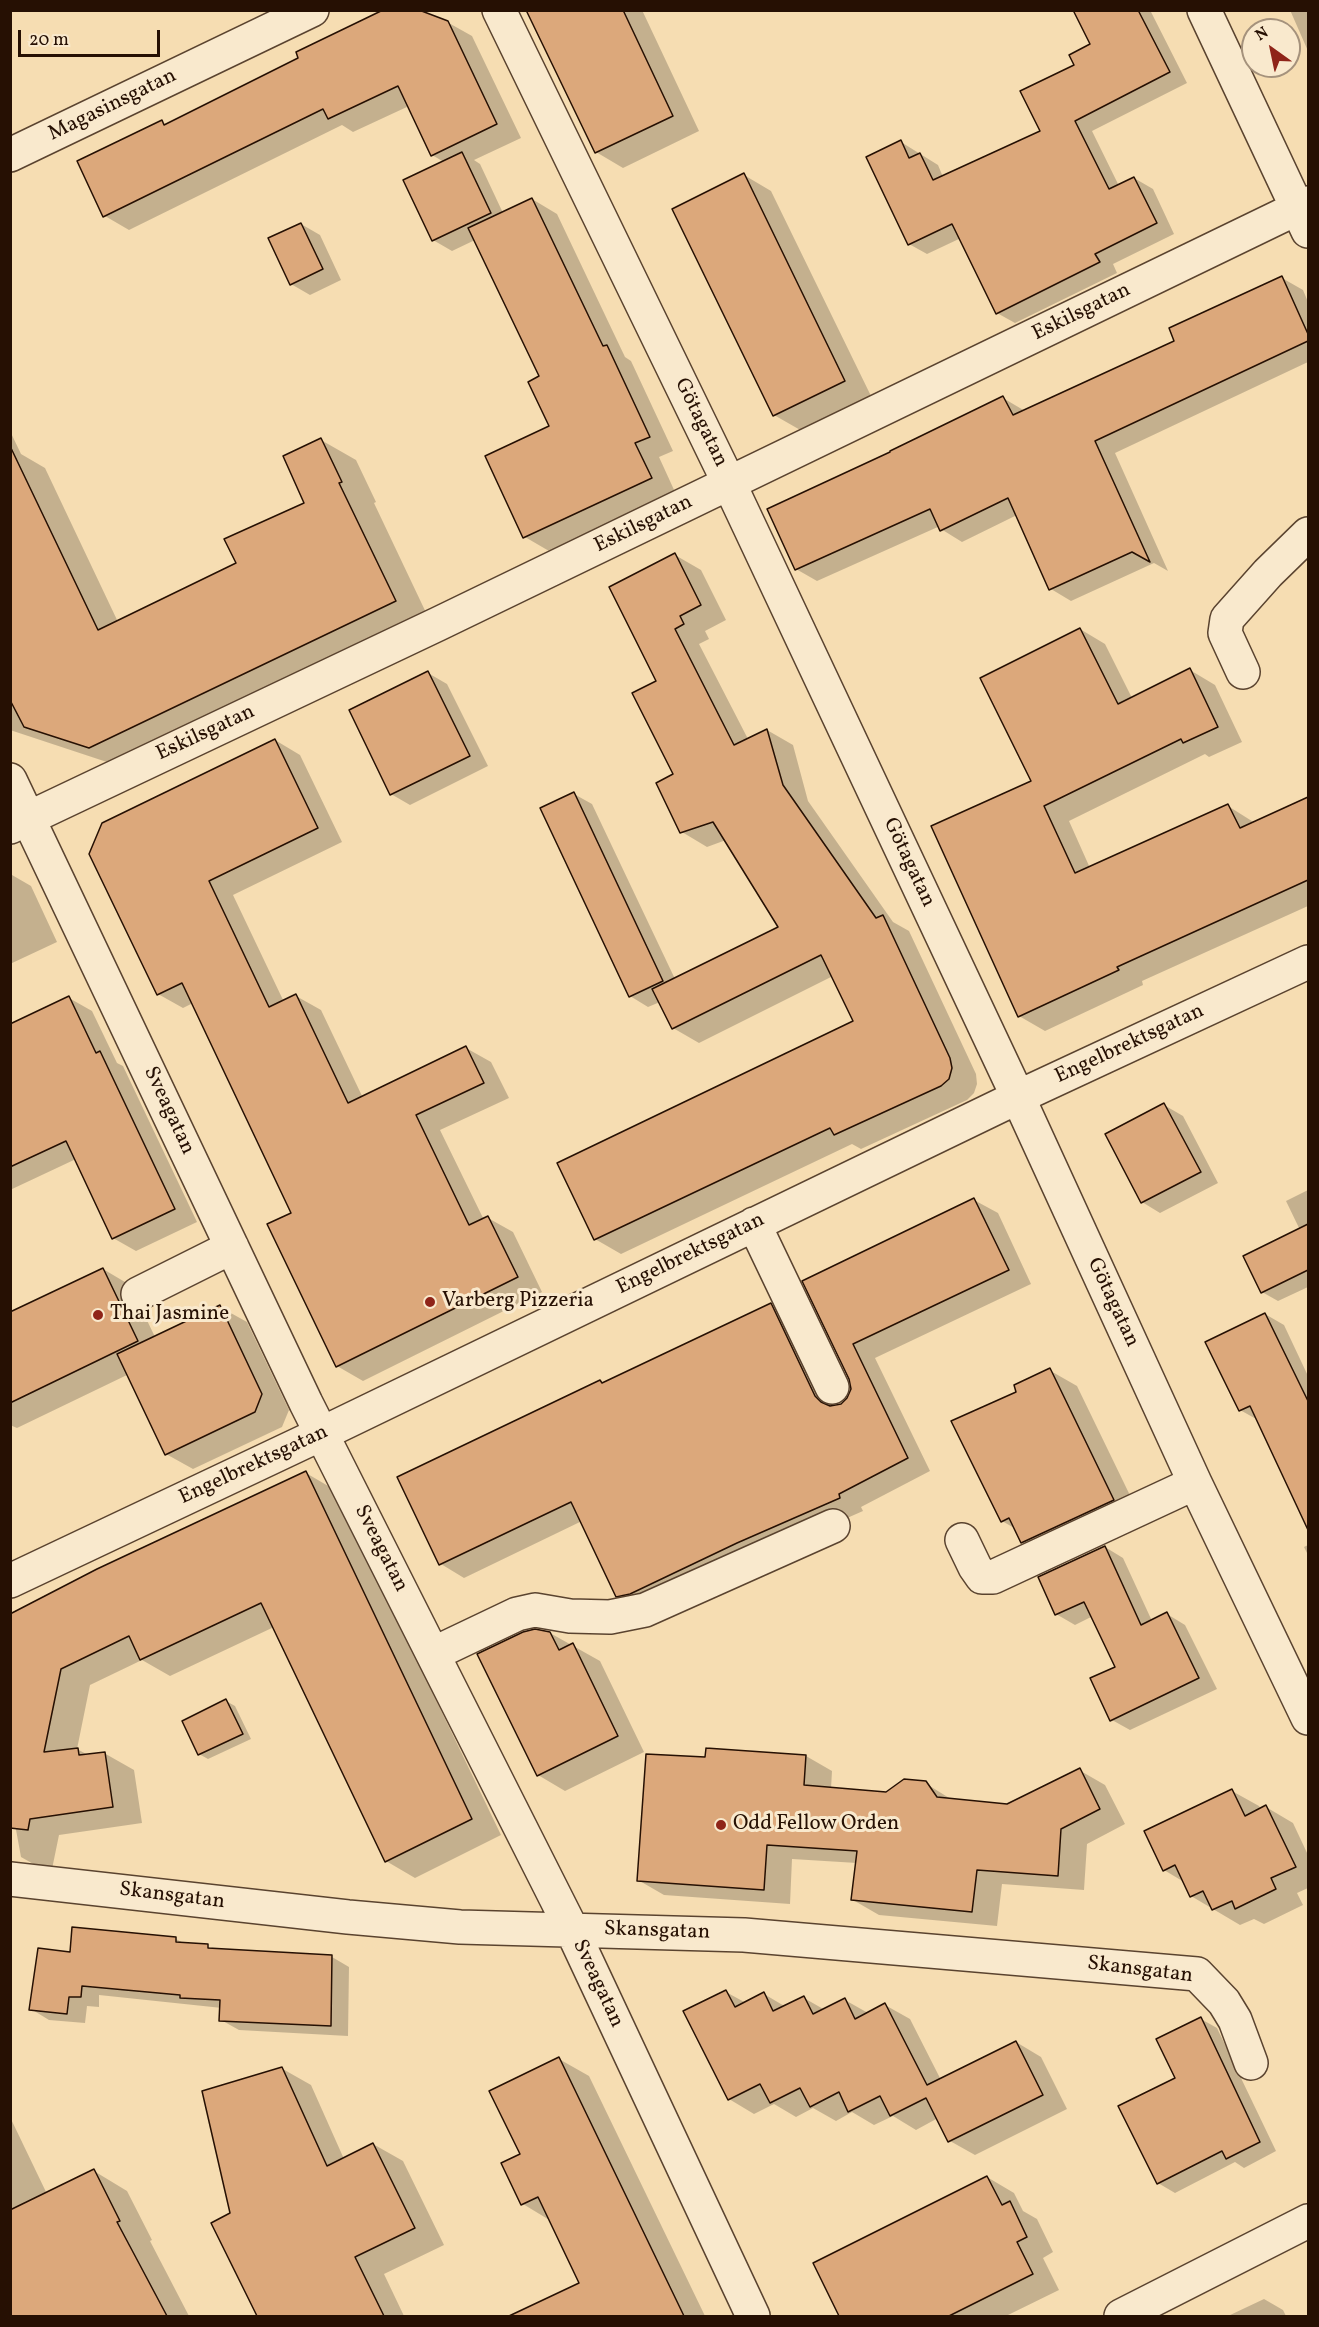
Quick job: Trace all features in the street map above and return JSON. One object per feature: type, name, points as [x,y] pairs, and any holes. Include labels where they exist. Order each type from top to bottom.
[{"type":"street","name":"Magasinsgatan","points":[[10,154],[312,10]]},
{"type":"street","name":"Götagatan","points":[[500,10],[729,483],[1018,1097],[1195,1483],[1308,1714]]},
{"type":"street","points":[[1204,10],[1305,214]]},
{"type":"street","name":"Eskilsgatan","points":[[20,823],[729,483],[1305,214]]},
{"type":"street","points":[[1243,672],[1225,633],[1227,619],[1268,573],[1308,534]]},
{"type":"street","name":"Sveagatan","points":[[10,780],[20,823],[571,1928],[753,2316]]},
{"type":"street","name":"Engelbrektsgatan","points":[[10,1581],[323,1433],[1018,1097],[1308,962]]},
{"type":"street","points":[[754,1224],[832,1387]]},
{"type":"street","points":[[138,1294],[232,1247]]},
{"type":"street","points":[[962,1540],[982,1577],[993,1577],[1195,1483]]},
{"type":"street","points":[[433,1654],[517,1614],[535,1610],[570,1616],[610,1617],[645,1610],[833,1526]]},
{"type":"street","name":"Skansgatan","points":[[10,1879],[348,1917],[460,1927],[571,1928],[744,1935],[1197,1974],[1224,2001],[1235,2020],[1251,2063]]},
{"type":"street","points":[[1121,2316],[1308,2220]]},
{"type":"building","points":[[383,10],[419,10],[448,21],[497,124],[431,156],[398,86],[328,119],[323,109],[103,217],[77,161],[162,120],[164,125],[298,58],[296,52]]},
{"type":"building","points":[[526,10],[623,10],[673,116],[595,153]]},
{"type":"building","points":[[1073,10],[1138,10],[1170,72],[1075,121],[1109,189],[1134,177],[1157,223],[1095,254],[1100,262],[996,314],[952,224],[908,245],[866,157],[901,140],[909,158],[920,153],[933,180],[1040,131],[1020,91],[1074,65],[1069,55],[1090,44]]},
{"type":"building","points":[[462,152],[491,213],[432,241],[403,180]]},
{"type":"building","points":[[744,173],[845,381],[773,416],[672,209]]},
{"type":"building","points":[[532,198],[603,346],[607,345],[650,437],[635,443],[652,478],[523,538],[485,456],[549,426],[528,382],[539,376],[468,228]]},
{"type":"building","points":[[301,223],[323,269],[290,285],[268,238]]},
{"type":"building","points":[[1282,276],[1308,334],[1308,341],[1095,441],[1150,562],[1132,552],[1049,590],[1008,498],[940,531],[930,509],[795,570],[767,509],[1003,396],[1013,415],[1174,341],[1169,328]]},
{"type":"building","points":[[321,438],[342,482],[339,483],[396,601],[89,748],[24,727],[10,700],[10,446],[98,630],[236,563],[224,539],[304,503],[283,456]]},
{"type":"building","points":[[675,553],[701,605],[680,616],[684,624],[675,629],[734,745],[767,729],[783,785],[876,918],[883,915],[950,1058],[952,1068],[949,1079],[941,1086],[834,1135],[830,1128],[594,1240],[557,1163],[853,1021],[821,955],[672,1029],[652,989],[778,927],[713,822],[680,833],[656,783],[673,774],[632,693],[656,681],[609,587]]},
{"type":"building","points":[[1080,628],[1118,704],[1190,668],[1218,727],[1183,743],[1181,739],[1044,806],[1075,873],[1228,804],[1240,828],[1308,797],[1308,880],[1117,967],[1119,970],[1018,1017],[931,826],[1031,781],[980,678]]},
{"type":"building","points":[[428,671],[470,756],[390,795],[349,710]]},
{"type":"building","points":[[275,739],[318,828],[209,881],[269,1007],[296,994],[348,1103],[466,1046],[484,1083],[416,1115],[469,1225],[488,1216],[518,1277],[336,1367],[267,1224],[291,1213],[182,983],[157,995],[89,854],[102,823]]},
{"type":"building","points":[[574,792],[663,981],[629,997],[540,808]]},
{"type":"building","points":[[69,996],[96,1053],[100,1051],[175,1209],[112,1239],[66,1141],[10,1167],[10,1024]]},
{"type":"building","points":[[1164,1103],[1201,1172],[1141,1203],[1105,1134]]},
{"type":"building","points":[[974,1198],[1009,1270],[853,1344],[908,1458],[839,1494],[840,1498],[737,1543],[630,1594],[616,1597],[571,1502],[439,1565],[397,1477],[600,1380],[602,1383],[771,1303],[815,1396],[830,1406],[841,1404],[851,1389],[849,1379],[802,1281]]},
{"type":"building","points":[[1308,1224],[1308,1270],[1261,1293],[1243,1256]]},
{"type":"building","points":[[103,1268],[138,1341],[10,1403],[10,1312]]},
{"type":"building","points":[[220,1305],[262,1394],[255,1412],[165,1455],[117,1354]]},
{"type":"building","points":[[1265,1313],[1308,1401],[1308,1530],[1250,1406],[1239,1411],[1205,1342]]},
{"type":"building","points":[[1050,1368],[1114,1500],[1021,1543],[1009,1518],[1001,1522],[951,1421],[1016,1392],[1014,1385]]},
{"type":"building","points":[[306,1471],[472,1819],[385,1862],[261,1603],[140,1660],[129,1636],[61,1669],[44,1752],[78,1748],[79,1755],[105,1752],[113,1807],[30,1819],[28,1830],[10,1828],[10,1614],[97,1569]]},
{"type":"building","points":[[1105,1546],[1141,1625],[1167,1612],[1199,1678],[1110,1721],[1090,1678],[1115,1667],[1084,1602],[1055,1615],[1038,1577]]},
{"type":"building","points":[[535,1629],[550,1632],[559,1650],[573,1643],[618,1736],[537,1776],[477,1654],[523,1632]]},
{"type":"building","points":[[226,1699],[243,1734],[198,1755],[182,1721]]},
{"type":"building","points":[[706,1748],[806,1755],[804,1785],[886,1792],[904,1779],[926,1781],[937,1797],[1007,1804],[1080,1768],[1100,1809],[1061,1829],[1058,1876],[977,1870],[972,1912],[851,1900],[857,1851],[767,1845],[764,1890],[637,1881],[646,1754],[705,1757]]},
{"type":"building","points":[[1232,1789],[1245,1816],[1266,1805],[1296,1867],[1271,1878],[1276,1889],[1235,1909],[1232,1901],[1212,1910],[1203,1891],[1190,1897],[1175,1865],[1163,1871],[1144,1831]]},
{"type":"building","points":[[72,1927],[176,1937],[176,1942],[208,1944],[208,1948],[332,1955],[331,2026],[219,2021],[220,2000],[180,1998],[180,1995],[82,1986],[81,1997],[69,1997],[67,2014],[29,2010],[38,1948],[70,1952]]},
{"type":"building","points":[[726,1990],[735,2007],[764,1992],[773,2011],[804,1996],[813,2014],[845,1998],[855,2019],[885,2003],[927,2085],[1016,2041],[1043,2095],[948,2142],[926,2098],[890,2116],[880,2096],[848,2112],[839,2092],[810,2107],[800,2088],[770,2103],[760,2084],[728,2100],[683,2011]]},
{"type":"building","points":[[1201,2017],[1260,2142],[1226,2159],[1222,2151],[1157,2184],[1118,2106],[1175,2078],[1156,2039]]},
{"type":"building","points":[[559,2057],[684,2316],[509,2316],[579,2283],[538,2197],[521,2205],[501,2163],[520,2154],[489,2091]]},
{"type":"building","points":[[282,2067],[327,2166],[373,2143],[415,2228],[355,2257],[384,2316],[257,2316],[211,2223],[230,2213],[202,2091]]},
{"type":"building","points":[[94,2169],[120,2221],[117,2222],[167,2316],[10,2316],[10,2210]]},
{"type":"building","points":[[987,2176],[1002,2205],[1010,2201],[1027,2237],[1017,2242],[1033,2274],[949,2316],[839,2316],[813,2263]]},
{"type":"place","name":"Varberg Pizzeria","points":[[430,1302]]},
{"type":"place","name":"Thai Jasmine","points":[[98,1315]]},
{"type":"place","name":"Odd Fellow Orden","points":[[721,1825]]}]
